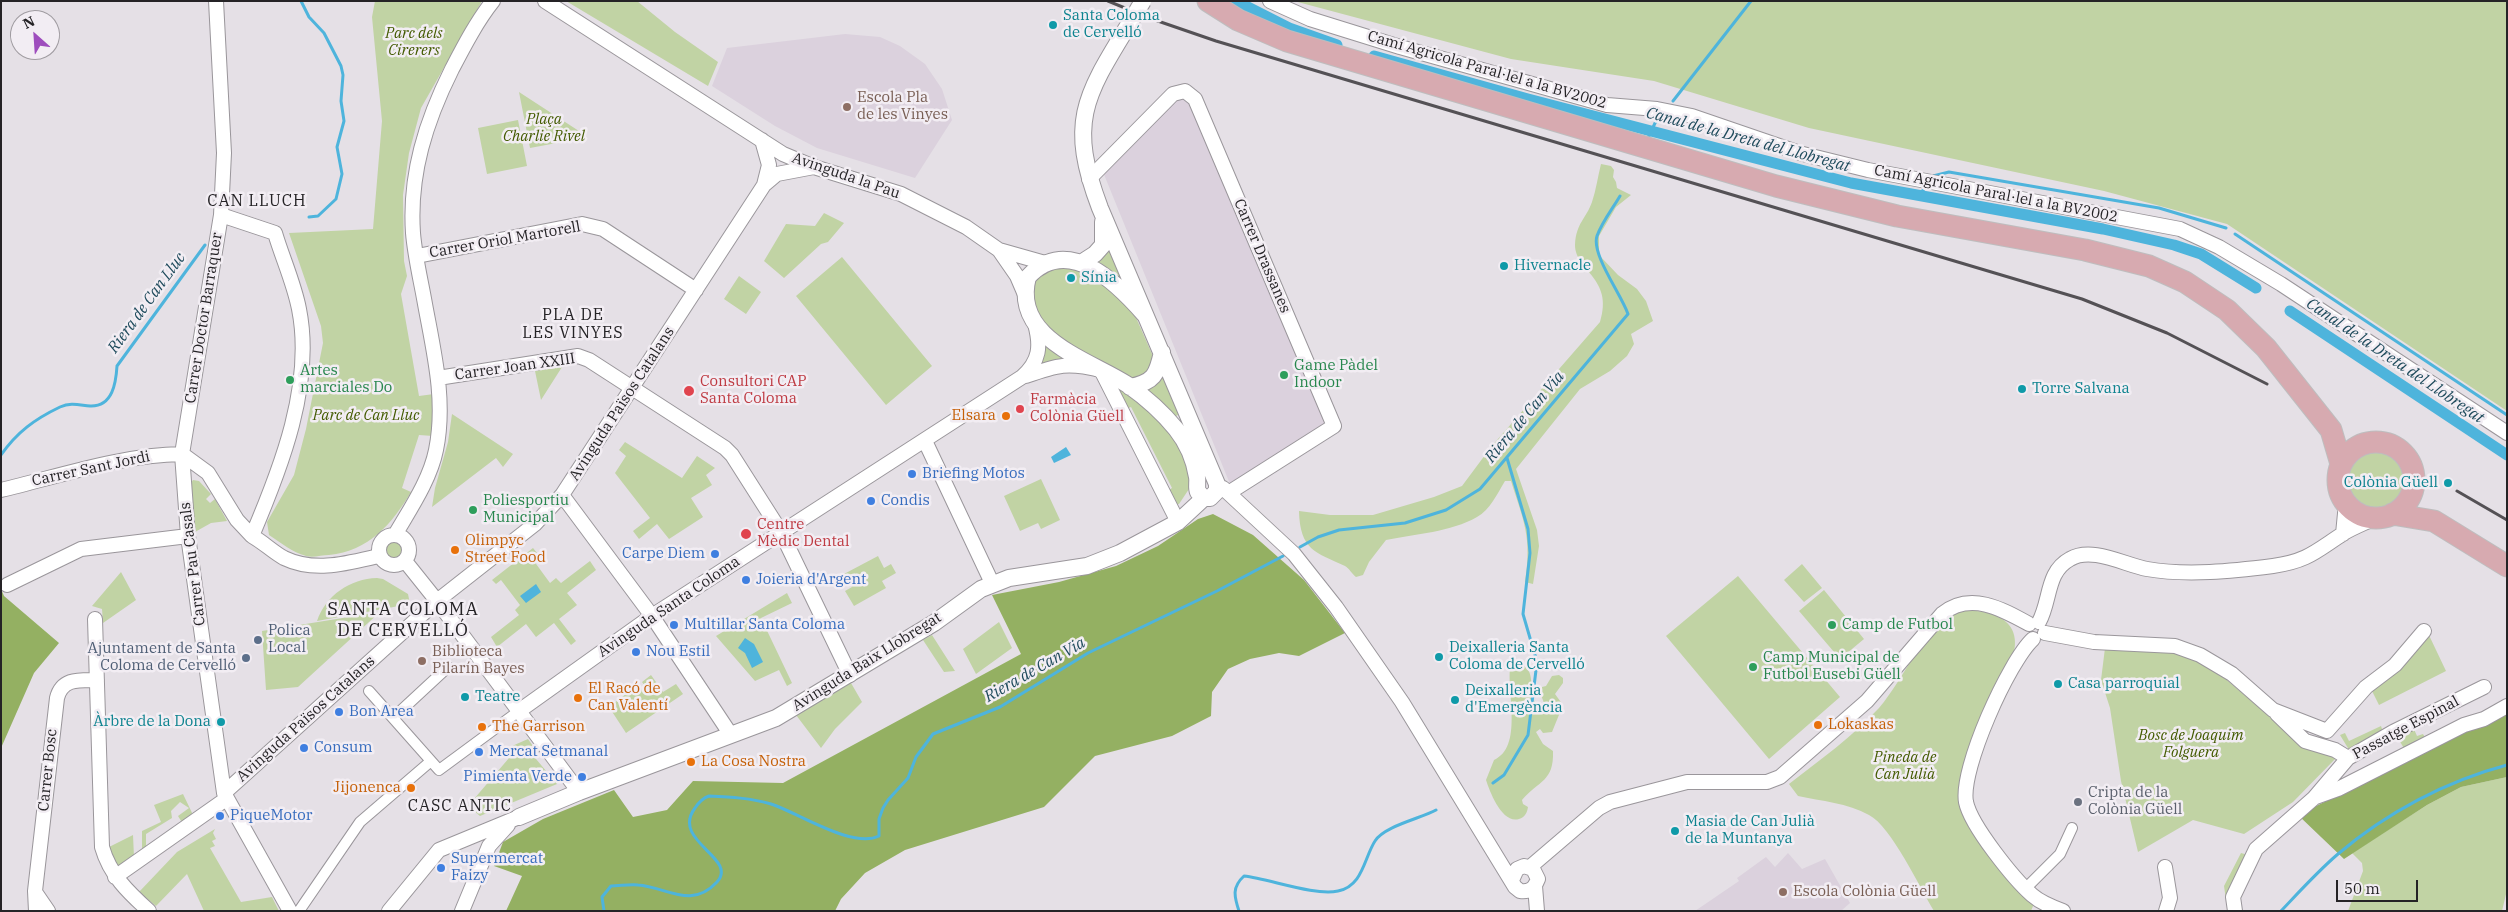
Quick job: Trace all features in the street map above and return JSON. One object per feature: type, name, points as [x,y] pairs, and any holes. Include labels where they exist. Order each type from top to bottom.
[{"type":"main road","points":[[1208,1],[1238,20],[1287,41],[1793,191],[1888,214],[2085,250],[2149,266],[2185,282],[2234,316],[2266,348],[2331,430],[2341,464],[2339,486],[2346,504],[2357,513],[2434,521],[2460,536],[2507,557]]},
{"type":"main road","points":[[2331,430],[2367,444],[2388,444],[2401,452],[2410,464],[2413,484],[2434,521]]},
{"type":"main road","points":[[2341,464],[2350,452],[2367,444]]},
{"type":"main road","points":[[2383,516],[2409,499],[2413,484]]},
{"type":"main road","points":[[2460,536],[2486,555],[2507,566]]},
{"type":"street","name":"Carrer Doctor Barraquer","points":[[182,454],[221,215],[224,153],[216,1]]},
{"type":"street","points":[[405,561],[390,565],[386,564],[379,556],[379,546],[382,541],[395,535],[419,492],[436,452],[441,402],[417,256],[413,205],[420,150],[427,125],[461,52],[493,1]]},
{"type":"street","name":"Avinguda la Pau","points":[[545,1],[783,154],[814,167],[901,194],[966,227],[999,250],[1045,263],[1060,260],[1081,263]]},
{"type":"street","points":[[1143,1],[1102,70],[1085,109],[1082,134],[1084,161],[1101,210],[1162,352],[1215,490],[1249,512]]},
{"type":"street","name":"Camí Agricola Paral·lel a la BV2002","points":[[1270,1],[1310,19],[1400,47],[1607,105],[1657,109],[1692,116],[1804,154],[1868,170],[2180,229],[2219,247],[2282,284],[2507,433]]},
{"type":"street","name":"Carrer Drassanes","points":[[1089,179],[1166,99],[1173,94],[1185,91],[1195,99],[1334,426]]},
{"type":"street","name":"Avinguda Països Catalans","points":[[762,140],[769,166],[764,185]]},
{"type":"street","name":"Avinguda Països Catalans","points":[[115,877],[225,798],[437,601],[535,524],[562,495],[764,185],[777,174],[814,167]]},
{"type":"street","points":[[1101,210],[1103,245],[1095,254],[1081,263],[1112,281],[1145,315]]},
{"type":"street","points":[[221,215],[274,233],[300,309],[304,363],[291,429],[276,478],[252,536]]},
{"type":"street","name":"Carrer Oriol Martorell","points":[[417,256],[582,224],[603,229],[696,290]]},
{"type":"street","points":[[999,250],[1017,276],[1035,321],[1048,337],[1079,361],[1101,370],[1130,387],[1162,415],[1184,440],[1195,464],[1198,482],[1206,477],[1215,490],[1249,512],[1301,562],[1336,607],[1402,702],[1516,885],[1529,911]]},
{"type":"street","points":[[1027,298],[1028,277],[1045,263]]},
{"type":"street","name":"Avinguda Santa Coloma","points":[[519,711],[652,616],[1022,377],[1033,367],[1038,353],[1040,340],[1035,321]]},
{"type":"street","points":[[1130,387],[1144,384],[1153,378],[1158,370],[1162,352]]},
{"type":"street","name":"Carrer Joan XXIII","points":[[438,378],[575,355],[589,360],[725,448],[782,532],[850,675]]},
{"type":"street","name":"Avinguda Santa Coloma","points":[[1022,377],[1059,364],[1076,364],[1101,370]]},
{"type":"street","points":[[1101,370],[1178,522]]},
{"type":"street","name":"Avinguda Baix Llobregat","points":[[519,817],[579,792],[776,718],[850,675],[992,584],[1009,578],[1087,566],[1120,554],[1178,522],[1215,490],[1334,426]]},
{"type":"street","points":[[925,441],[992,584]]},
{"type":"street","name":"Carrer Sant Jordi","points":[[1,490],[129,460],[162,454],[182,454]]},
{"type":"street","points":[[182,454],[208,473],[237,520],[252,536],[283,557],[300,564],[337,565],[379,556]]},
{"type":"street","name":"Carrer Pau Casals","points":[[182,454],[188,536],[225,798],[290,911]]},
{"type":"street","points":[[562,495],[652,616],[731,735]]},
{"type":"street","points":[[2343,534],[2346,504]]},
{"type":"street","points":[[2062,911],[2046,905],[2026,889],[1980,833],[1966,802],[1971,762],[2013,664],[2036,629],[2055,572],[2074,557],[2097,556],[2166,571],[2265,566],[2293,562],[2310,556],[2328,546],[2343,534],[2383,516]]},
{"type":"street","points":[[395,535],[407,543],[409,552],[405,561]]},
{"type":"street","points":[[7,585],[81,549],[188,536]]},
{"type":"street","points":[[405,561],[579,792]]},
{"type":"street","points":[[1516,885],[1517,869],[1527,867],[1599,808],[1610,802],[1687,782],[1767,782],[1780,777],[1867,701],[1942,614],[1952,607],[1965,602],[1984,604],[2006,611],[2036,629],[2094,642],[2175,646],[2200,655],[2232,674],[2305,741],[2335,750],[2348,758]]},
{"type":"street","points":[[96,619],[102,846],[107,863],[115,877],[149,911]]},
{"type":"street","points":[[2273,710],[2327,731],[2366,687],[2395,664],[2424,631]]},
{"type":"street","points":[[393,718],[448,668]]},
{"type":"street","name":"Carrer Bosc","points":[[36,911],[35,891],[58,694],[67,682],[73,680],[97,680]]},
{"type":"street","name":"Passatge Espinal","points":[[2314,798],[2348,758],[2393,732],[2484,687]]},
{"type":"street","points":[[369,692],[439,770],[519,711]]},
{"type":"street","points":[[2235,911],[2233,897],[2256,849],[2314,798],[2338,789],[2464,725],[2484,719],[2507,706]]},
{"type":"street","points":[[299,911],[360,822],[431,761]]},
{"type":"street","points":[[389,911],[435,854],[450,844],[519,817]]},
{"type":"street","points":[[462,911],[489,846],[501,830],[519,817]]},
{"type":"street","points":[[2029,885],[2060,854],[2072,828]]},
{"type":"street","points":[[477,834],[486,838],[489,846]]},
{"type":"street","points":[[1492,849],[1527,867],[1537,876],[1535,886],[1537,911]]},
{"type":"street","points":[[2165,867],[2170,898],[2166,911]]},
{"type":"street","points":[[1516,885],[1529,890],[1535,886]]},
{"type":"street","points":[[35,891],[48,911]]},
{"type":"shaded area","name":"Escola Pla de les Vinyes","points":[[845,34],[880,37],[900,46],[925,64],[942,89],[952,120],[915,178],[817,148],[775,126],[712,86],[727,48]]},
{"type":"shaded area","points":[[1176,90],[1189,97],[1327,422],[1230,484],[1103,172]]},
{"type":"shaded area","name":"Escola Colònia Güell","points":[[1788,853],[1802,869],[1825,859],[1850,903],[1841,911],[1695,911],[1739,881],[1737,878],[1766,857],[1775,867]]},
{"type":"green space","name":"Parc de Can Lluc","points":[[375,1],[482,1],[421,108],[409,153],[403,195],[404,261],[407,276],[401,294],[419,396],[434,394],[433,436],[419,435],[402,488],[411,492],[396,515],[378,534],[356,548],[329,555],[309,557],[291,550],[269,535],[267,522],[294,475],[306,429],[323,343],[321,326],[289,233],[373,229],[382,121],[372,17]]},
{"type":"green space","points":[[566,1],[637,1],[675,32],[718,62],[708,86]]},
{"type":"green space","points":[[1294,1],[2507,1],[2507,411],[2227,224],[2104,191],[1809,128],[1654,81],[1511,59]]},
{"type":"green space","name":"Plaça Charlie Rivel","points":[[519,92],[582,133],[583,138],[530,148]]},
{"type":"green space","points":[[518,120],[527,166],[487,174],[478,128]]},
{"type":"green space","points":[[1601,164],[1611,166],[1614,170],[1613,177],[1617,188],[1631,195],[1616,207],[1599,236],[1599,255],[1618,275],[1637,289],[1646,301],[1653,321],[1631,334],[1634,344],[1627,356],[1610,371],[1580,389],[1516,469],[1537,530],[1539,546],[1533,584],[1525,582],[1528,553],[1527,541],[1523,519],[1511,481],[1505,481],[1493,501],[1482,514],[1467,522],[1433,532],[1386,540],[1369,562],[1363,575],[1356,577],[1345,566],[1311,548],[1302,534],[1299,511],[1330,515],[1373,515],[1434,497],[1462,486],[1491,447],[1600,322],[1603,307],[1602,295],[1593,277],[1581,262],[1575,245],[1577,231],[1592,202]]},
{"type":"green space","points":[[824,213],[844,223],[828,242],[821,244],[784,278],[764,261],[786,224],[815,226]]},
{"type":"green space","points":[[1109,247],[1122,280],[1097,264],[1096,261]]},
{"type":"green space","points":[[842,257],[932,366],[886,405],[796,296]]},
{"type":"green space","points":[[1064,268],[1085,271],[1101,280],[1134,313],[1154,360],[1152,370],[1135,378],[1130,378],[1083,353],[1051,330],[1040,317],[1033,302],[1034,285],[1042,273]]},
{"type":"green space","points":[[739,276],[761,292],[746,314],[724,299]]},
{"type":"green space","points":[[1045,344],[1062,357],[1062,360],[1040,367]]},
{"type":"green space","points":[[562,367],[541,400],[535,371]]},
{"type":"green space","points":[[1164,377],[1179,414],[1175,417],[1147,390]]},
{"type":"green space","points":[[1113,385],[1129,394],[1164,425],[1190,463],[1189,489],[1179,504],[1176,505],[1165,492],[1172,488],[1131,407],[1124,410]]},
{"type":"green space","points":[[452,414],[513,454],[503,467],[496,458],[432,507],[435,488],[448,442]]},
{"type":"green space","points":[[625,442],[682,478],[697,456],[715,468],[706,475],[712,485],[691,498],[703,517],[669,539],[657,524],[639,539],[633,531],[650,518],[615,473],[626,456],[619,450]]},
{"type":"green space","points":[[2370,448],[2382,448],[2398,457],[2405,467],[2407,479],[2405,491],[2398,501],[2382,510],[2370,510],[2359,505],[2350,496],[2345,485],[2345,473],[2350,462],[2359,453]]},
{"type":"green space","points":[[1041,479],[1060,520],[1041,529],[1038,523],[1020,531],[1004,496]]},
{"type":"green space","points":[[193,480],[199,481],[211,494],[206,499],[210,503],[215,499],[227,521],[211,523],[195,532],[189,486]]},
{"type":"green space","points":[[1213,514],[1253,535],[1304,580],[1345,633],[1299,656],[1279,653],[1250,659],[1228,669],[1212,692],[1211,716],[1172,736],[1095,756],[1044,807],[905,850],[865,873],[841,899],[835,911],[506,911],[522,876],[494,866],[503,842],[543,819],[614,790],[633,817],[667,810],[693,781],[783,783],[1021,654],[992,595],[1059,582],[1116,566],[1158,546],[1198,519]]},
{"type":"green space","points":[[389,541],[397,541],[402,546],[400,557],[389,559],[384,554],[384,546]]},
{"type":"green space","points":[[533,548],[537,553],[531,557],[550,583],[556,578],[561,583],[590,561],[596,570],[567,593],[577,605],[559,619],[576,641],[571,645],[554,623],[536,637],[526,624],[497,647],[491,637],[519,615],[515,610],[520,605],[501,580],[496,584],[492,580]]},
{"type":"green space","points":[[878,556],[884,568],[891,564],[896,573],[882,581],[886,588],[854,606],[845,591],[852,587],[844,574]]},
{"type":"green space","points":[[1802,564],[1822,588],[1804,602],[1784,580]]},
{"type":"green space","points":[[121,572],[136,600],[103,623],[102,609],[92,606]]},
{"type":"green space","name":"Camp Municipal de Futbol Eusebi Güell","points":[[1738,576],[1840,697],[1769,759],[1666,636]]},
{"type":"green space","points":[[383,579],[408,594],[410,604],[317,621],[326,603],[340,590],[358,581]]},
{"type":"green space","points":[[1,589],[4,596],[59,643],[34,673],[1,748]]},
{"type":"green space","name":"Camp de Futbol","points":[[1824,590],[1864,639],[1840,659],[1799,611]]},
{"type":"green space","points":[[787,593],[792,603],[761,618],[792,683],[787,686],[779,670],[755,681],[716,636]]},
{"type":"green space","name":"Pineda de Can Julià","points":[[1961,610],[1992,614],[2001,618],[2013,631],[2015,641],[2014,653],[1960,792],[2035,901],[2031,911],[1934,911],[1896,844],[1878,821],[1852,808],[1798,796],[1789,784],[1836,748],[1869,719],[1888,696],[1925,641],[1936,628]]},
{"type":"green space","points":[[380,612],[298,687],[266,690],[262,631]]},
{"type":"green space","points":[[999,622],[1012,648],[976,674],[963,649]]},
{"type":"green space","points":[[2427,631],[2446,671],[2379,705],[2370,687]]},
{"type":"green space","points":[[932,635],[955,671],[944,672],[923,640]]},
{"type":"green space","name":"Bosc de Joaquim Folguera","points":[[2105,648],[2164,650],[2207,663],[2304,746],[2338,756],[2293,802],[2244,834],[2193,820],[2138,852],[2121,781],[2110,708],[2101,680]]},
{"type":"green space","points":[[1522,664],[1530,673],[1532,695],[1537,705],[1544,703],[1541,695],[1542,687],[1546,686],[1552,676],[1559,675],[1563,678],[1563,683],[1555,694],[1563,705],[1552,732],[1543,733],[1540,729],[1536,732],[1543,744],[1553,751],[1551,769],[1544,780],[1522,800],[1523,804],[1528,807],[1523,817],[1513,819],[1507,817],[1502,812],[1490,792],[1486,780],[1494,760],[1503,753],[1508,744],[1512,719],[1510,668]]},
{"type":"green space","points":[[651,675],[663,692],[676,684],[683,694],[626,733],[609,707],[631,690],[634,694],[645,686],[642,682]]},
{"type":"green space","points":[[851,683],[862,702],[835,729],[821,748],[796,715]]},
{"type":"green space","points":[[2507,712],[2507,777],[2461,787],[2427,805],[2344,859],[2298,815]]},
{"type":"green space","points":[[2381,726],[2383,732],[2351,753],[2340,735],[2345,733],[2349,741]]},
{"type":"green space","points":[[2413,727],[2417,736],[2423,734],[2426,739],[2405,750],[2399,740],[2406,736],[2404,732]]},
{"type":"green space","points":[[528,739],[535,749],[531,753],[557,784],[480,816],[468,806],[515,751],[512,746]]},
{"type":"green space","points":[[2507,777],[2507,890],[2502,911],[2348,911],[2363,871],[2362,863],[2352,853],[2427,805],[2461,787]]},
{"type":"green space","points":[[183,794],[194,817],[183,824],[178,816],[189,808],[180,802],[171,811],[172,818],[146,834],[146,849],[142,852],[142,831],[161,822],[154,805]]},
{"type":"green space","points":[[215,829],[213,833],[216,839],[212,841],[215,846],[210,848],[241,902],[272,897],[279,911],[204,911],[187,874],[156,906],[139,892],[177,852]]},
{"type":"green space","points":[[133,835],[134,857],[117,869],[109,847]]},
{"type":"green space","points":[[2241,853],[2248,855],[2226,900],[2224,886]]},
{"type":"water","points":[[1066,447],[1071,455],[1054,463],[1051,457]]},
{"type":"water","points":[[536,584],[541,592],[526,603],[520,596]]},
{"type":"water","points":[[745,638],[754,644],[763,662],[752,668],[745,653],[738,648]]},
{"type":"waterway","name":"Riera de Can Lluc","points":[[301,1],[309,17],[324,33],[341,66],[343,75],[341,101],[344,121],[337,147],[342,174],[336,199],[318,216],[309,217]]},
{"type":"waterway","name":"Canal de la Dreta del Llobregat","points":[[1236,1],[1289,28],[1337,45]]},
{"type":"waterway","points":[[1673,101],[1751,1]]},
{"type":"waterway","name":"Canal de la Dreta del Llobregat","points":[[1374,56],[1528,99],[1851,183],[2103,229],[2174,245],[2201,254],[2256,288]]},
{"type":"waterway","name":"Riera de Can Via","points":[[1648,138],[1656,121]]},
{"type":"waterway","points":[[1933,176],[1949,172],[2159,208],[2226,228]]},
{"type":"waterway","points":[[1918,197],[1927,185]]},
{"type":"waterway","name":"Riera de Can Via","points":[[1300,547],[1318,537],[1339,530],[1405,523],[1446,510],[1480,489],[1628,314],[1602,263],[1596,244],[1597,236],[1620,196]]},
{"type":"waterway","points":[[2235,234],[2507,415]]},
{"type":"waterway","name":"Riera de Can Lluc","points":[[1,455],[20,433],[35,421],[60,407],[75,404],[98,405],[108,398],[116,379],[117,366],[205,245]]},
{"type":"waterway","name":"Canal de la Dreta del Llobregat","points":[[2290,311],[2507,455]]},
{"type":"waterway","points":[[1493,783],[1504,775],[1528,735],[1537,662],[1523,614],[1530,553],[1528,529],[1507,458]]},
{"type":"waterway","name":"Riera de Can Via","points":[[604,911],[602,897],[611,886],[638,885],[688,896],[698,895],[717,882],[721,873],[719,865],[697,840],[691,830],[690,820],[698,804],[709,796],[733,797],[771,804],[825,828],[855,838],[868,839],[879,836],[879,819],[883,808],[908,778],[916,757],[933,734],[1000,707],[1088,653],[1217,591],[1283,556]]},
{"type":"waterway","points":[[2281,911],[2331,861],[2357,839],[2396,812],[2439,789],[2507,765]]},
{"type":"waterway","points":[[1239,911],[1235,892],[1237,884],[1244,876],[1317,891],[1338,891],[1346,888],[1358,877],[1375,841],[1386,831],[1436,810]]},
{"type":"railway","points":[[1108,1],[1152,19],[1216,41],[2082,299],[2167,333],[2267,384]]},
{"type":"railway","points":[[2457,491],[2507,520]]},
{"type":"place","name":"Santa Coloma de Cervelló","points":[[1053,25]]},
{"type":"place","name":"Escola Pla de les Vinyes","points":[[847,107]]},
{"type":"place","name":"Hivernacle","points":[[1504,266]]},
{"type":"place","name":"Sínia","points":[[1071,278]]},
{"type":"place","name":"Game Pàdel Indoor","points":[[1284,375]]},
{"type":"place","name":"Artes marciales Do","points":[[290,380]]},
{"type":"place","name":"Torre Salvana","points":[[2022,389]]},
{"type":"place","name":"Consultori CAP Santa Coloma","points":[[689,391]]},
{"type":"place","name":"Farmàcia Colònia Güell","points":[[1020,409]]},
{"type":"place","name":"Elsara","points":[[1006,416]]},
{"type":"place","name":"Briefing Motos","points":[[912,474]]},
{"type":"place","name":"Colònia Güell","points":[[2448,483]]},
{"type":"place","name":"Condis","points":[[871,501]]},
{"type":"place","name":"Poliesportiu Municipal","points":[[473,510]]},
{"type":"place","name":"Centre Mèdic Dental","points":[[746,534]]},
{"type":"place","name":"Olimpyc Street Food","points":[[455,550]]},
{"type":"place","name":"Carpe Diem","points":[[715,554]]},
{"type":"place","name":"Joieria d'Argent","points":[[746,580]]},
{"type":"place","name":"Multillar Santa Coloma","points":[[674,625]]},
{"type":"place","name":"Camp de Futbol","points":[[1832,625]]},
{"type":"place","name":"Polica Local","points":[[258,640]]},
{"type":"place","name":"Nou Estil","points":[[636,652]]},
{"type":"place","name":"Deixalleria Santa Coloma de Cervelló","points":[[1439,657]]},
{"type":"place","name":"Ajuntament de Santa Coloma de Cervelló","points":[[246,658]]},
{"type":"place","name":"Biblioteca Pilarín Bayes","points":[[422,661]]},
{"type":"place","name":"Camp Municipal de Futbol Eusebi Güell","points":[[1753,667]]},
{"type":"place","name":"Casa parroquial","points":[[2058,684]]},
{"type":"place","name":"Teatre","points":[[465,697]]},
{"type":"place","name":"El Racó de Can Valentí","points":[[578,698]]},
{"type":"place","name":"Deixalleria d'Emergència","points":[[1455,700]]},
{"type":"place","name":"Bon Area","points":[[339,712]]},
{"type":"place","name":"Àrbre de la Dona","points":[[221,722]]},
{"type":"place","name":"Lokaskas","points":[[1818,725]]},
{"type":"place","name":"The Garrison","points":[[482,727]]},
{"type":"place","name":"Consum","points":[[304,748]]},
{"type":"place","name":"Mercat Setmanal","points":[[479,752]]},
{"type":"place","name":"La Cosa Nostra","points":[[691,762]]},
{"type":"place","name":"Pimienta Verde","points":[[582,777]]},
{"type":"place","name":"Jijonenca","points":[[411,788]]},
{"type":"place","name":"Cripta de la Colònia Güell","points":[[2078,802]]},
{"type":"place","name":"PiqueMotor","points":[[220,816]]},
{"type":"place","name":"Masia de Can Julià de la Muntanya","points":[[1675,831]]},
{"type":"place","name":"Supermercat Faizy","points":[[441,868]]},
{"type":"place","name":"Escola Colònia Güell","points":[[1783,892]]},
{"type":"district","name":"CAN LLUCH","points":[[257,201]]},
{"type":"district","name":"PLA DE LES VINYES","points":[[573,324]]},
{"type":"district","name":"SANTA COLOMA DE CERVELLÓ","points":[[403,620]]},
{"type":"district","name":"CASC ANTIC","points":[[460,806]]},
{"type":"park label","name":"Parc dels Cirerers","points":[[414,42]]}]
